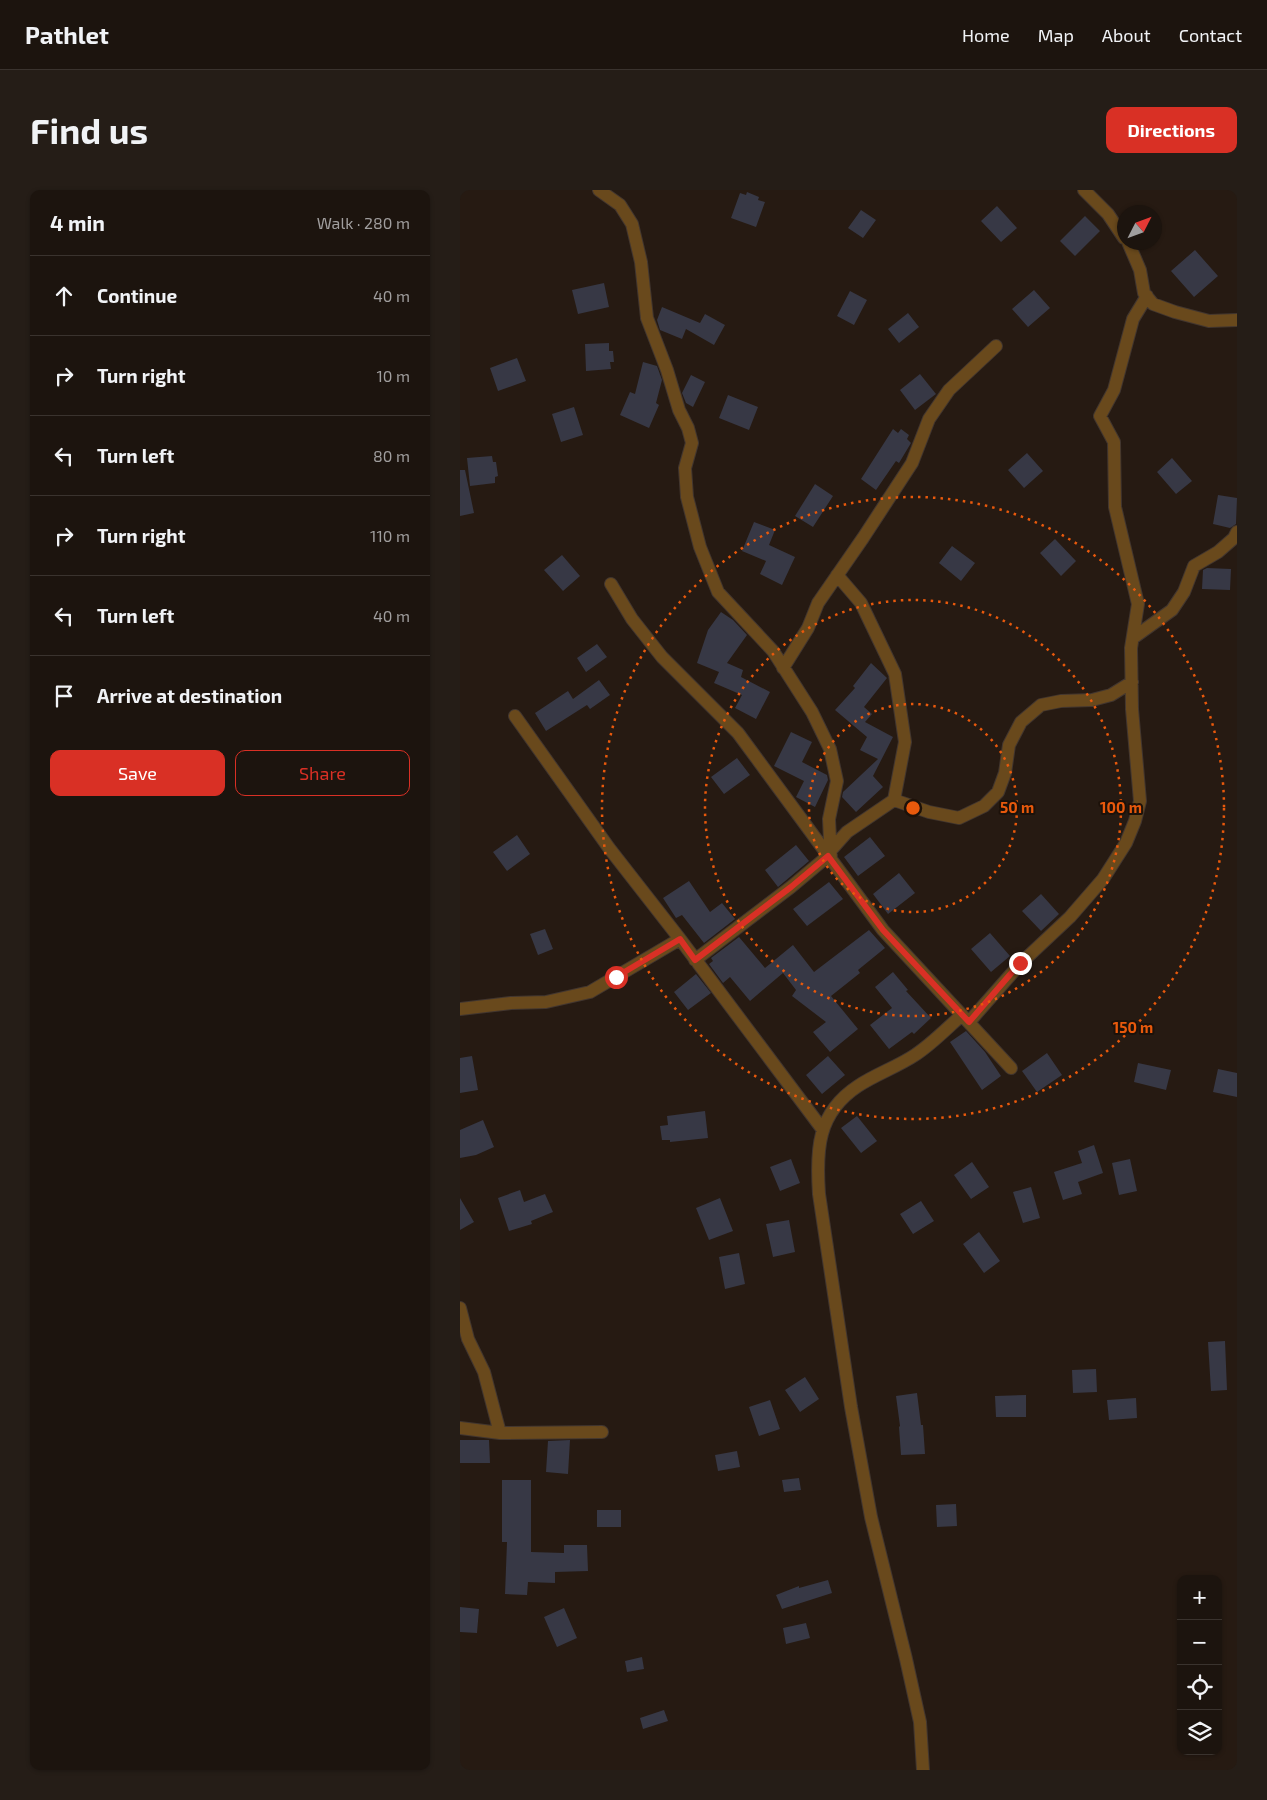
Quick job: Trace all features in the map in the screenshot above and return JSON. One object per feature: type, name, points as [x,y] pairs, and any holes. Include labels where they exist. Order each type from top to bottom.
[{"type":"street","points":[[599,190],[620,205],[632,224],[641,262],[647,318],[692,443],[685,468],[687,497],[700,547],[718,592],[774,651],[812,712],[830,749],[837,781],[829,819],[830,855]]},
{"type":"street","points":[[1084,190],[1108,214],[1117,228]]},
{"type":"street","points":[[1131,250],[1140,270],[1144,293],[1153,304],[1209,321],[1237,320]]},
{"type":"street","points":[[922,1770],[920,1722],[870,1518],[849,1398],[819,1194],[817,1166],[820,1140],[830,1114],[837,1103],[857,1087],[916,1055],[965,1019],[1020,963],[1070,917],[1104,879],[1126,843],[1135,821],[1140,801],[1133,728],[1131,648],[1138,604],[1115,507],[1114,442],[1100,416],[1114,390],[1134,319],[1147,296]]},
{"type":"street","points":[[783,668],[808,628],[818,603],[912,463],[929,419],[949,390],[996,346]]},
{"type":"street","points":[[1133,638],[1172,610],[1184,592],[1194,566],[1218,552],[1234,538],[1237,532]]},
{"type":"street","points":[[695,960],[830,855],[848,832],[894,800],[905,742],[895,674],[861,603],[837,575]]},
{"type":"street","points":[[611,584],[632,619],[662,657],[738,733],[830,855],[883,930],[1011,1068]]},
{"type":"street","points":[[894,800],[929,812],[959,818],[984,806],[998,792],[1005,773],[1009,745],[1020,722],[1041,705],[1061,701],[1092,700],[1111,695],[1132,682]]},
{"type":"street","points":[[515,716],[609,848],[680,939],[823,1130]]},
{"type":"street","points":[[460,1009],[511,1003],[546,1002],[590,992],[680,939]]},
{"type":"street","points":[[460,1308],[468,1339],[484,1372],[500,1433]]},
{"type":"street","points":[[460,1428],[500,1433],[602,1432]]},
{"type":"building","points":[[747,192],[759,197],[758,200],[765,202],[756,227],[731,218],[740,193],[746,195]]},
{"type":"building","points":[[997,206],[1017,228],[1001,242],[981,221]]},
{"type":"building","points":[[861,210],[876,220],[863,238],[848,228]]},
{"type":"building","points":[[1085,216],[1100,231],[1075,256],[1060,241]]},
{"type":"building","points":[[1195,250],[1218,276],[1194,297],[1171,271]]},
{"type":"building","points":[[604,283],[609,307],[578,314],[572,290]]},
{"type":"building","points":[[1034,290],[1050,308],[1028,327],[1012,309]]},
{"type":"building","points":[[850,291],[867,300],[854,325],[837,316]]},
{"type":"building","points":[[662,307],[700,323],[705,314],[725,325],[714,345],[686,329],[682,339],[660,330],[657,320]]},
{"type":"building","points":[[908,313],[919,327],[899,343],[888,329]]},
{"type":"building","points":[[609,343],[609,351],[613,351],[614,362],[610,362],[611,369],[586,371],[585,344]]},
{"type":"building","points":[[517,358],[526,381],[498,391],[490,368]]},
{"type":"building","points":[[643,362],[657,366],[662,380],[656,403],[659,405],[649,428],[620,415],[630,392],[635,394]]},
{"type":"building","points":[[920,374],[936,394],[915,410],[900,390]]},
{"type":"building","points":[[691,375],[705,382],[693,407],[686,403],[682,393]]},
{"type":"building","points":[[728,395],[758,407],[749,430],[719,418]]},
{"type":"building","points":[[574,407],[583,435],[561,442],[552,414]]},
{"type":"building","points":[[893,429],[898,433],[901,429],[909,435],[907,439],[911,443],[899,463],[896,461],[876,490],[861,479]]},
{"type":"building","points":[[1027,453],[1043,471],[1024,488],[1008,470]]},
{"type":"building","points":[[492,456],[493,462],[496,462],[498,476],[495,477],[495,483],[470,486],[467,458]]},
{"type":"building","points":[[1172,458],[1192,481],[1176,494],[1157,472]]},
{"type":"building","points":[[460,470],[465,470],[474,513],[460,516]]},
{"type":"building","points":[[815,484],[833,496],[813,527],[795,516]]},
{"type":"building","points":[[1218,495],[1237,498],[1236,524],[1230,528],[1213,524]]},
{"type":"building","points":[[754,522],[775,530],[769,545],[795,557],[782,585],[760,574],[766,561],[742,551]]},
{"type":"building","points":[[1055,539],[1076,561],[1061,576],[1040,553]]},
{"type":"building","points":[[952,546],[975,563],[961,581],[939,563]]},
{"type":"building","points":[[562,555],[580,576],[563,591],[544,570]]},
{"type":"building","points":[[1207,568],[1231,569],[1230,590],[1202,589],[1203,570]]},
{"type":"building","points":[[721,612],[733,620],[747,635],[727,663],[743,670],[741,677],[770,692],[756,719],[735,708],[742,695],[714,683],[719,672],[697,663],[708,630]]},
{"type":"building","points":[[597,644],[607,657],[586,672],[577,658]]},
{"type":"building","points":[[871,663],[887,678],[864,707],[872,714],[865,722],[893,737],[873,776],[883,787],[856,812],[842,797],[843,792],[878,759],[860,750],[867,737],[835,710],[855,688],[853,686]]},
{"type":"building","points":[[599,680],[610,695],[590,709],[587,705],[546,731],[535,713],[568,691],[573,699]]},
{"type":"building","points":[[791,732],[812,742],[802,762],[827,775],[828,780],[815,807],[796,797],[804,781],[774,766]]},
{"type":"building","points":[[737,758],[750,775],[724,794],[711,777]]},
{"type":"building","points":[[517,835],[530,854],[507,871],[493,852]]},
{"type":"building","points":[[870,837],[885,856],[858,876],[844,857]]},
{"type":"building","points":[[796,845],[809,861],[778,887],[765,870]]},
{"type":"building","points":[[899,873],[915,893],[888,914],[873,894]]},
{"type":"building","points":[[689,881],[710,912],[722,903],[735,919],[704,943],[682,915],[676,918],[663,898]]},
{"type":"building","points":[[829,882],[843,899],[807,926],[793,909]]},
{"type":"building","points":[[1041,894],[1059,914],[1041,931],[1022,911]]},
{"type":"building","points":[[545,929],[553,949],[538,955],[530,934]]},
{"type":"building","points":[[869,930],[885,948],[858,970],[860,973],[831,996],[858,1029],[830,1052],[813,1032],[826,1022],[792,996],[796,990],[783,973],[750,1001],[730,977],[723,983],[709,964],[713,961],[711,958],[739,937],[765,968],[793,945],[814,972]]},
{"type":"building","points":[[990,933],[1010,956],[991,972],[971,949]]},
{"type":"building","points":[[893,972],[908,990],[906,991],[931,1018],[914,1034],[912,1032],[889,1049],[870,1025],[892,1008],[875,987]]},
{"type":"building","points":[[696,974],[711,993],[688,1010],[674,992]]},
{"type":"building","points":[[966,1031],[985,1052],[1001,1076],[982,1090],[950,1042]]},
{"type":"building","points":[[1047,1053],[1062,1075],[1037,1092],[1022,1071]]},
{"type":"building","points":[[472,1056],[478,1090],[460,1093],[460,1058]]},
{"type":"building","points":[[828,1056],[845,1075],[822,1094],[806,1075]]},
{"type":"building","points":[[1138,1063],[1171,1070],[1166,1090],[1134,1082]]},
{"type":"building","points":[[1218,1069],[1237,1073],[1237,1097],[1213,1092]]},
{"type":"building","points":[[705,1111],[708,1138],[670,1142],[670,1140],[662,1140],[660,1126],[668,1125],[667,1116]]},
{"type":"building","points":[[857,1116],[877,1141],[861,1153],[841,1128]]},
{"type":"building","points":[[483,1120],[494,1147],[476,1155],[460,1158],[460,1130]]},
{"type":"building","points":[[1094,1145],[1103,1173],[1078,1182],[1082,1194],[1063,1200],[1054,1172],[1082,1163],[1078,1151]]},
{"type":"building","points":[[791,1159],[800,1183],[780,1191],[770,1167]]},
{"type":"building","points":[[1130,1159],[1137,1191],[1119,1195],[1112,1163]]},
{"type":"building","points":[[972,1162],[989,1187],[971,1199],[954,1175]]},
{"type":"building","points":[[1031,1187],[1040,1218],[1023,1223],[1013,1192]]},
{"type":"building","points":[[520,1190],[524,1202],[545,1194],[553,1212],[531,1221],[532,1224],[509,1231],[498,1198]]},
{"type":"building","points":[[460,1198],[474,1222],[460,1230]]},
{"type":"building","points":[[720,1198],[733,1231],[709,1240],[696,1208]]},
{"type":"building","points":[[921,1201],[934,1221],[913,1234],[900,1214]]},
{"type":"building","points":[[789,1220],[795,1252],[773,1257],[766,1224]]},
{"type":"building","points":[[979,1232],[1000,1261],[984,1273],[963,1244]]},
{"type":"building","points":[[739,1253],[745,1284],[725,1289],[719,1257]]},
{"type":"building","points":[[1225,1341],[1227,1390],[1211,1391],[1208,1342]]},
{"type":"building","points":[[1096,1369],[1097,1392],[1073,1393],[1072,1370]]},
{"type":"building","points":[[805,1377],[819,1399],[800,1412],[785,1390]]},
{"type":"building","points":[[917,1393],[921,1425],[923,1425],[925,1454],[901,1455],[896,1396]]},
{"type":"building","points":[[1026,1395],[1026,1417],[996,1417],[995,1396]]},
{"type":"building","points":[[1136,1398],[1137,1418],[1109,1420],[1107,1400]]},
{"type":"building","points":[[770,1400],[780,1429],[759,1436],[749,1407]]},
{"type":"building","points":[[460,1440],[489,1440],[490,1463],[460,1463]]},
{"type":"building","points":[[570,1440],[568,1474],[546,1472],[548,1441]]},
{"type":"building","points":[[737,1451],[740,1467],[718,1471],[715,1455]]},
{"type":"building","points":[[799,1478],[801,1490],[784,1492],[782,1480]]},
{"type":"building","points":[[502,1480],[531,1480],[531,1552],[564,1553],[564,1545],[587,1545],[588,1571],[555,1572],[555,1583],[528,1582],[527,1595],[505,1594],[507,1542],[502,1542]]},
{"type":"building","points":[[956,1504],[957,1526],[937,1527],[936,1505]]},
{"type":"building","points":[[597,1510],[621,1510],[621,1527],[597,1527]]},
{"type":"building","points":[[828,1580],[832,1593],[782,1609],[776,1595],[799,1586],[799,1588]]},
{"type":"building","points":[[460,1607],[479,1609],[477,1633],[460,1632]]},
{"type":"building","points":[[564,1608],[577,1638],[557,1647],[544,1617]]},
{"type":"building","points":[[806,1623],[810,1638],[786,1644],[783,1628]]},
{"type":"building","points":[[642,1657],[644,1669],[627,1672],[625,1661]]},
{"type":"building","points":[[664,1710],[668,1721],[643,1729],[640,1718]]},
{"type":"route","points":[[616,977],[680,939],[695,960],[791,887],[828,856],[883,930],[969,1022],[1020,963]]}]
